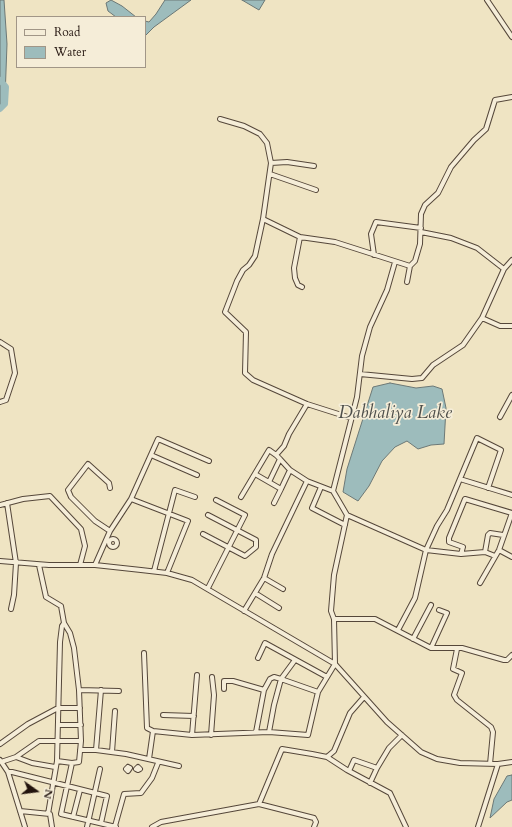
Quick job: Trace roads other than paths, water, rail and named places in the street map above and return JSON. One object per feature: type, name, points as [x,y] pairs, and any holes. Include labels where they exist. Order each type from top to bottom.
[{"type":"street","points":[[487,0],[512,37]]},
{"type":"street","points":[[407,282],[410,266],[417,256],[421,230],[421,214],[425,205],[438,193],[451,166],[486,129],[495,100],[512,97]]},
{"type":"street","points":[[220,119],[244,126],[260,134],[268,143],[272,163],[263,219],[254,256],[240,275],[229,298],[225,312],[246,332],[245,373],[253,380],[308,404],[351,418]]},
{"type":"street","points":[[272,163],[287,162],[314,166]]},
{"type":"street","points":[[270,174],[316,190]]},
{"type":"street","points":[[263,219],[300,237],[335,242],[410,266]]},
{"type":"street","points":[[374,255],[371,239],[376,222],[421,230],[451,238],[476,248],[504,269]]},
{"type":"street","points":[[300,237],[294,268],[295,278],[298,285],[302,287]]},
{"type":"street","points":[[360,374],[412,379],[422,378],[433,365],[463,345],[482,318],[504,269],[512,260]]},
{"type":"street","points":[[333,491],[351,418],[362,356],[370,327],[387,290],[395,262]]},
{"type":"street","points":[[482,318],[500,326],[512,326]]},
{"type":"street","points":[[0,342],[11,349],[15,373],[6,400],[0,402]]},
{"type":"street","points":[[500,416],[512,395]]},
{"type":"street","points":[[276,455],[284,446],[289,434],[308,404]]},
{"type":"street","points":[[95,565],[110,531],[131,499],[158,438],[209,461]]},
{"type":"street","points":[[398,630],[415,598],[426,550],[460,479],[477,438],[501,450],[488,488]]},
{"type":"street","points":[[241,497],[269,450],[276,455],[290,470],[321,487],[333,491],[347,515],[426,550],[461,554],[485,552],[495,556]]},
{"type":"street","points":[[151,455],[197,475]]},
{"type":"street","points":[[268,482],[280,459]]},
{"type":"street","points":[[110,488],[109,483],[88,464],[68,490],[71,497],[95,521],[110,531]]},
{"type":"street","points":[[274,503],[290,470]]},
{"type":"street","points":[[255,474],[281,489]]},
{"type":"street","points":[[460,479],[512,495]]},
{"type":"street","points":[[244,611],[264,578],[272,554],[307,480]]},
{"type":"street","points":[[321,487],[312,508],[345,525]]},
{"type":"street","points":[[154,571],[175,490],[195,496]]},
{"type":"street","points":[[0,505],[50,496],[81,529],[85,546],[80,565]]},
{"type":"street","points":[[131,499],[188,521],[167,573]]},
{"type":"street","points":[[461,554],[463,547],[449,542],[449,538],[465,499],[512,513],[499,550],[480,583]]},
{"type":"street","points":[[208,588],[245,515],[216,500]]},
{"type":"street","points":[[7,503],[16,563],[14,595],[11,608]]},
{"type":"street","points":[[203,534],[245,556],[256,547],[256,540],[208,515]]},
{"type":"street","points":[[144,653],[147,728],[153,731],[192,735],[269,732],[308,735],[318,692],[335,664],[334,619],[332,611],[334,575],[347,515]]},
{"type":"street","points":[[485,552],[488,534],[503,535]]},
{"type":"street","points":[[499,550],[512,557]]},
{"type":"street","points":[[0,561],[39,565],[95,565],[167,573],[192,580],[208,588],[244,611],[335,664],[364,697],[402,736],[421,752],[437,759],[460,763],[498,764],[512,762]]},
{"type":"street","points":[[39,565],[46,598],[61,606],[64,623],[70,633],[74,648],[79,690],[81,725],[79,762],[72,763],[57,761]]},
{"type":"street","points":[[264,578],[283,588]]},
{"type":"street","points":[[255,593],[279,608]]},
{"type":"street","points":[[414,639],[432,605]]},
{"type":"street","points":[[431,648],[447,613],[439,610]]},
{"type":"street","points":[[334,619],[375,619],[431,648],[457,648],[504,660],[507,660],[512,655]]},
{"type":"street","points":[[52,827],[49,814],[57,761],[56,742],[58,725],[60,642],[62,626],[64,623]]},
{"type":"street","points":[[258,658],[265,643],[327,678]]},
{"type":"street","points":[[457,648],[453,669],[462,673],[454,694],[457,700],[491,727],[493,732],[490,764]]},
{"type":"street","points":[[269,732],[281,679],[295,660]]},
{"type":"street","points":[[192,735],[197,674]]},
{"type":"street","points":[[256,732],[264,690],[270,678],[274,677],[281,679],[318,692]]},
{"type":"street","points":[[211,735],[214,695],[212,678]]},
{"type":"street","points":[[224,689],[224,681],[233,681],[264,690]]},
{"type":"street","points":[[79,690],[119,691]]},
{"type":"street","points":[[96,750],[101,690]]},
{"type":"street","points":[[327,757],[334,751],[350,713],[364,697]]},
{"type":"street","points":[[0,744],[28,724],[58,708],[80,708]]},
{"type":"street","points":[[112,752],[115,711]]},
{"type":"street","points":[[163,715],[194,716]]},
{"type":"street","points":[[58,725],[81,725]]},
{"type":"street","points":[[149,759],[153,731]]},
{"type":"street","points":[[370,783],[388,748],[402,736]]},
{"type":"street","points":[[25,827],[8,772],[1,761],[16,756],[40,741],[81,741]]},
{"type":"street","points":[[80,750],[112,752],[149,759],[158,763],[179,766]]},
{"type":"street","points":[[259,804],[282,750],[327,757],[349,772],[393,796],[406,827]]},
{"type":"street","points":[[16,756],[32,763],[55,767]]},
{"type":"street","points":[[349,772],[354,760],[377,768]]},
{"type":"street","points":[[60,814],[68,787],[72,763]]},
{"type":"street","points":[[20,811],[60,814],[116,827],[124,794],[141,793],[152,778],[158,763]]},
{"type":"street","points":[[478,827],[498,764]]},
{"type":"street","points":[[87,827],[96,793],[100,769]]},
{"type":"street","points":[[8,772],[107,796],[101,823]]},
{"type":"street","points":[[73,817],[80,790]]},
{"type":"street","points":[[152,827],[161,822],[259,804],[314,818],[316,822],[314,827]]},
{"type":"water","points":[[0,0],[4,0],[7,44],[5,98],[0,111]]},
{"type":"water","points":[[111,0],[135,16],[115,16],[108,11],[106,3]]},
{"type":"water","points":[[165,0],[191,0],[154,27],[146,35],[146,21],[149,22]]},
{"type":"water","points":[[242,0],[265,0],[259,10]]},
{"type":"water","name":"Dabhaliya Lake","points":[[390,383],[416,388],[433,386],[442,389],[446,408],[444,444],[431,445],[418,449],[407,441],[395,447],[382,461],[369,486],[358,501],[343,492],[347,469],[373,387]]},
{"type":"water","points":[[512,775],[512,800],[507,802],[490,818],[494,799],[507,776]]},
{"type":"waterway","points":[[0,80],[6,87],[5,104],[0,109]]}]
